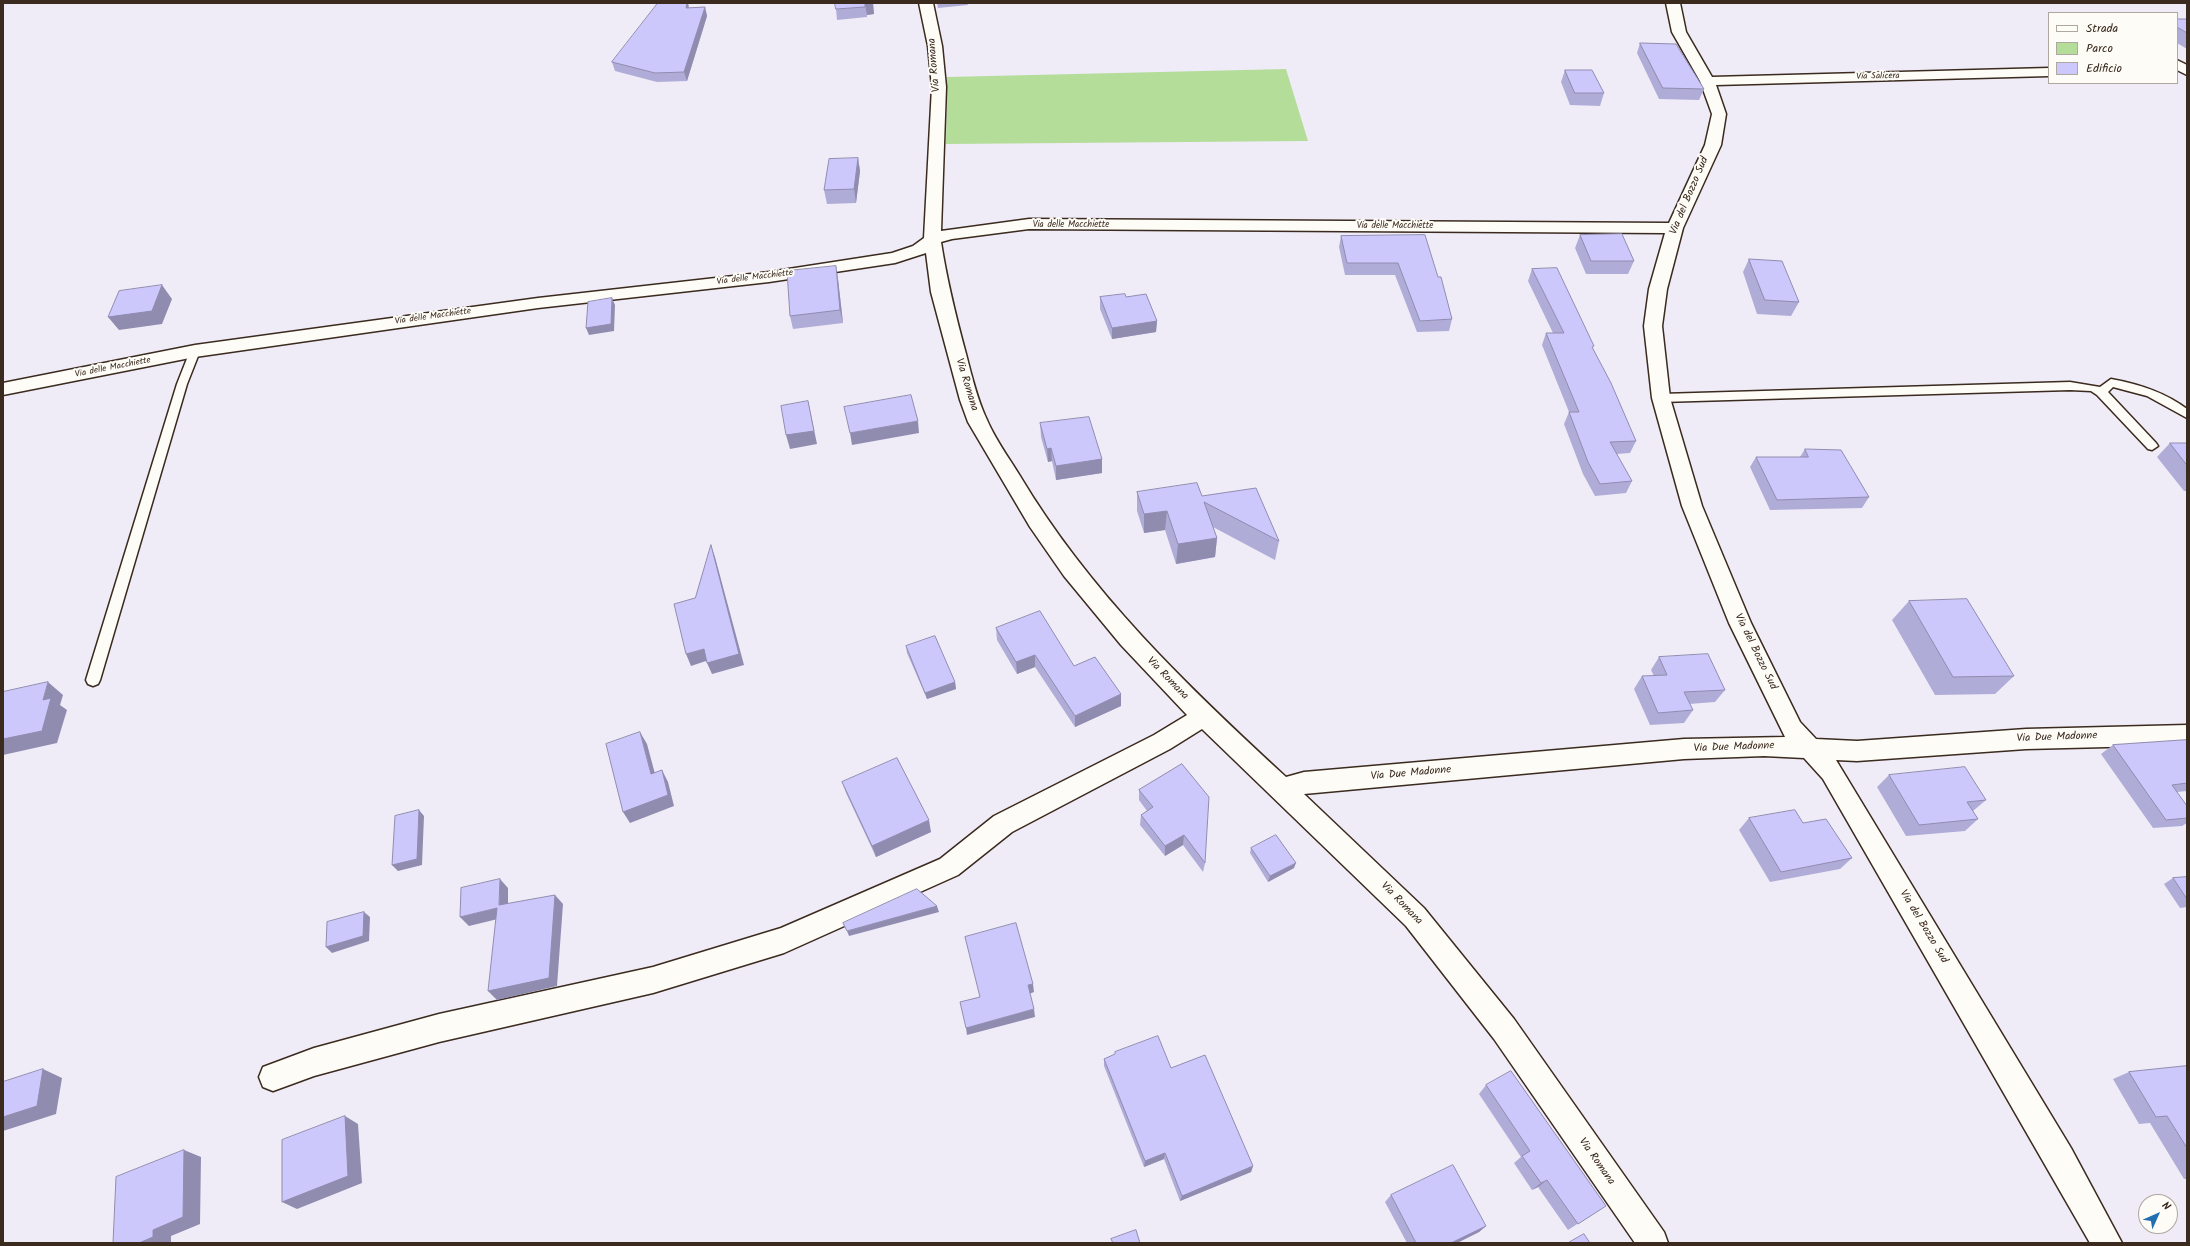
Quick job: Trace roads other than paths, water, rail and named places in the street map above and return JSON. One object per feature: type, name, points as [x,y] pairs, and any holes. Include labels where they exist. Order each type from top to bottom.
[{"type":"street","name":"Via Romana","points":[[926,3],[935,46],[939,87],[932,240],[940,292],[969,400],[978,422],[1037,522],[1072,570],[1129,640],[1204,716],[1415,917],[1504,1030],[1653,1243]]},
{"type":"street","name":"Via del Bozzo Sud","points":[[1672,3],[1678,32],[1708,81],[1719,114],[1713,144],[1675,228],[1658,289],[1653,326],[1660,398],[1692,506],[1740,623],[1792,729],[1836,779],[2060,1159],[2107,1243]]},
{"type":"street","points":[[2178,65],[2187,71]]},
{"type":"street","name":"Via Salicera","points":[[1708,81],[2048,72]]},
{"type":"street","name":"Via delle Macchiette","points":[[3,389],[195,351],[538,303],[770,277],[894,258],[919,250],[932,240],[966,231],[1029,224],[1675,228]]},
{"type":"street","points":[[273,1077],[314,1062],[439,1028],[653,980],[784,940],[949,867],[1003,824],[1162,742],[1204,716]]},
{"type":"street","name":"Via Due Madonne","points":[[1282,789],[1304,783],[1684,749],[1806,746],[1858,751],[2026,739],[2187,735]]},
{"type":"lane","points":[[93,680],[182,384],[195,351]]},
{"type":"lane","points":[[2101,392],[2111,383],[2134,386],[2152,392],[2187,414]]},
{"type":"lane","points":[[1660,398],[2070,386],[2093,388],[2101,392],[2152,446]]}]
